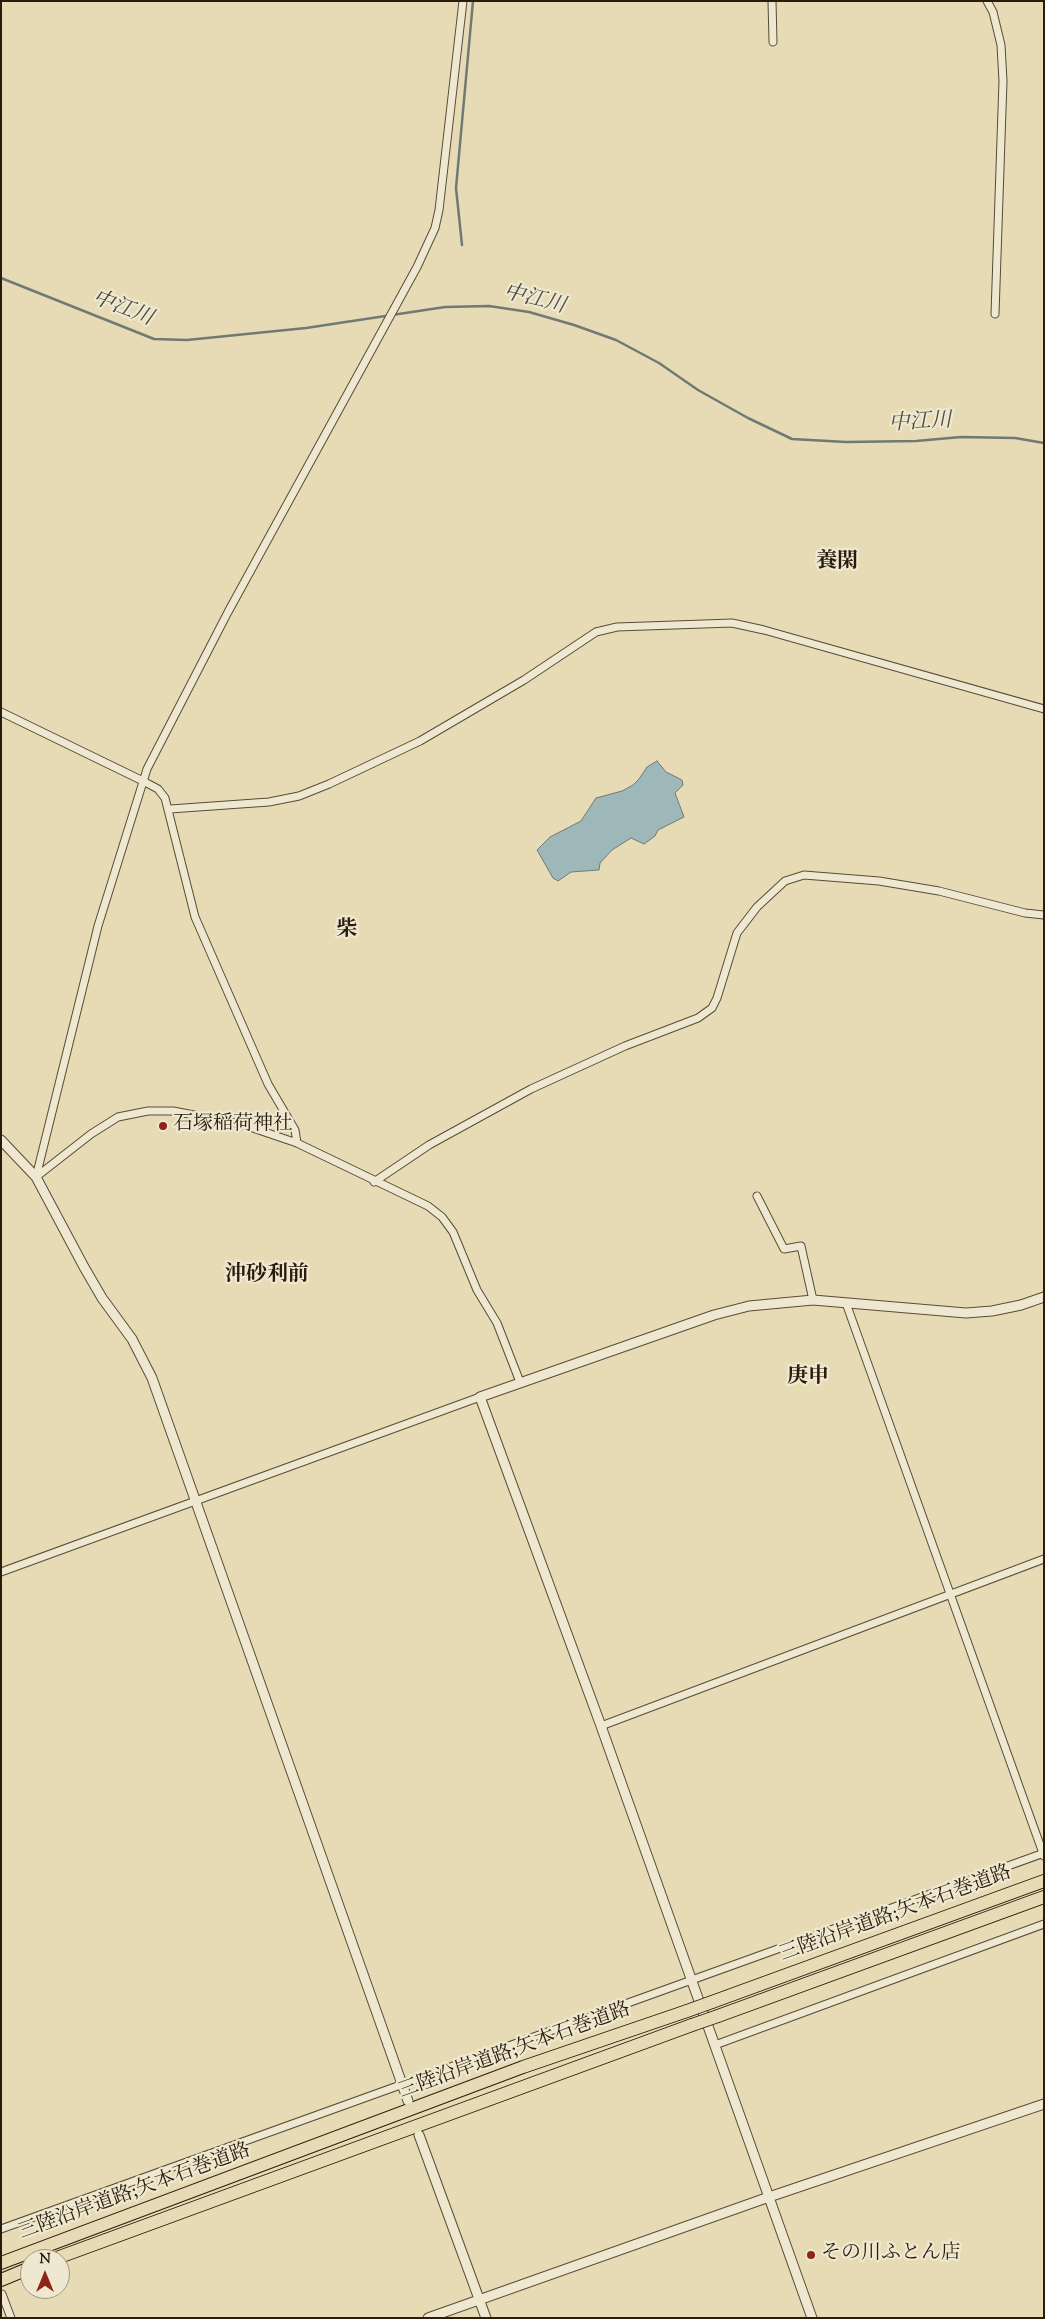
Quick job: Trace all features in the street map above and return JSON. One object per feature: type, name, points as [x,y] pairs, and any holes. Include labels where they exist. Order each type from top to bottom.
[{"type":"highway","name":"三陸沿岸道路;矢本石巻道路","points":[[1,2263],[523,2067],[687,2011],[1044,1881]]},
{"type":"highway","name":"三陸沿岸道路;矢本石巻道路","points":[[70,2253],[1044,1897]]},
{"type":"highway","name":"三陸沿岸道路;矢本石巻道路","points":[[1,2280],[20,2272]]},
{"type":"street","points":[[36,1177],[98,926],[147,769],[228,612],[399,300],[435,228],[439,210],[463,1]]},
{"type":"street","points":[[772,1],[773,42]]},
{"type":"street","points":[[987,1],[993,12],[1001,45],[1003,81],[995,314]]},
{"type":"street","points":[[170,809],[270,802],[299,796],[329,784],[420,741],[524,680],[596,632],[617,627],[732,623],[1044,709]]},
{"type":"street","points":[[1,712],[143,781],[158,790],[166,798],[195,917],[268,1084],[295,1130],[297,1143]]},
{"type":"street","points":[[374,1182],[430,1144],[531,1089],[626,1046],[698,1018],[712,1008],[717,998],[737,933],[757,907],[785,881],[804,875],[879,881],[939,891],[1025,913],[1044,915]]},
{"type":"street","points":[[36,1177],[91,1134],[118,1118],[148,1111],[173,1111],[241,1124],[297,1143],[374,1182],[428,1206],[442,1217],[453,1232],[477,1290],[497,1323],[520,1382]]},
{"type":"street","points":[[1,1140],[36,1177],[84,1267],[102,1298],[132,1339],[148,1370],[408,2101]]},
{"type":"street","points":[[757,1196],[784,1248],[801,1246],[813,1300]]},
{"type":"street","points":[[1,1572],[520,1382],[714,1315],[749,1306],[813,1300],[966,1313],[992,1311],[1021,1305],[1044,1297]]},
{"type":"street","points":[[1,2229],[1043,1854],[846,1303]]},
{"type":"street","points":[[480,1397],[601,1726],[812,2318]]},
{"type":"street","points":[[601,1726],[1044,1559]]},
{"type":"street","points":[[715,2045],[1044,1924]]},
{"type":"street","points":[[428,2318],[769,2197],[1044,2104]]},
{"type":"street","points":[[420,2135],[486,2318]]},
{"type":"street","points":[[2,2294],[11,2318]]},
{"type":"water","points":[[657,761],[666,772],[682,780],[683,785],[675,793],[684,817],[658,830],[655,836],[644,844],[631,838],[612,850],[600,863],[599,870],[571,872],[558,881],[553,878],[537,850],[550,837],[581,821],[596,798],[622,791],[633,785],[647,767]]},
{"type":"waterway","points":[[462,245],[456,188],[473,1]]},
{"type":"waterway","name":"中江川","points":[[1,278],[154,339],[187,340],[306,328],[445,307],[489,306],[529,312],[616,340],[659,363],[698,390],[748,418],[792,439],[846,442],[916,441],[961,437],[1015,438],[1044,443]]},
{"type":"place","name":"石塚稲荷神社","points":[[163,1126]]},
{"type":"place","name":"その川ふとん店","points":[[811,2255]]},
{"type":"district","name":"養閑","points":[[837,563]]},
{"type":"district","name":"柴","points":[[347,931]]},
{"type":"district","name":"沖砂利前","points":[[267,1276]]},
{"type":"district","name":"庚申","points":[[808,1378]]}]
